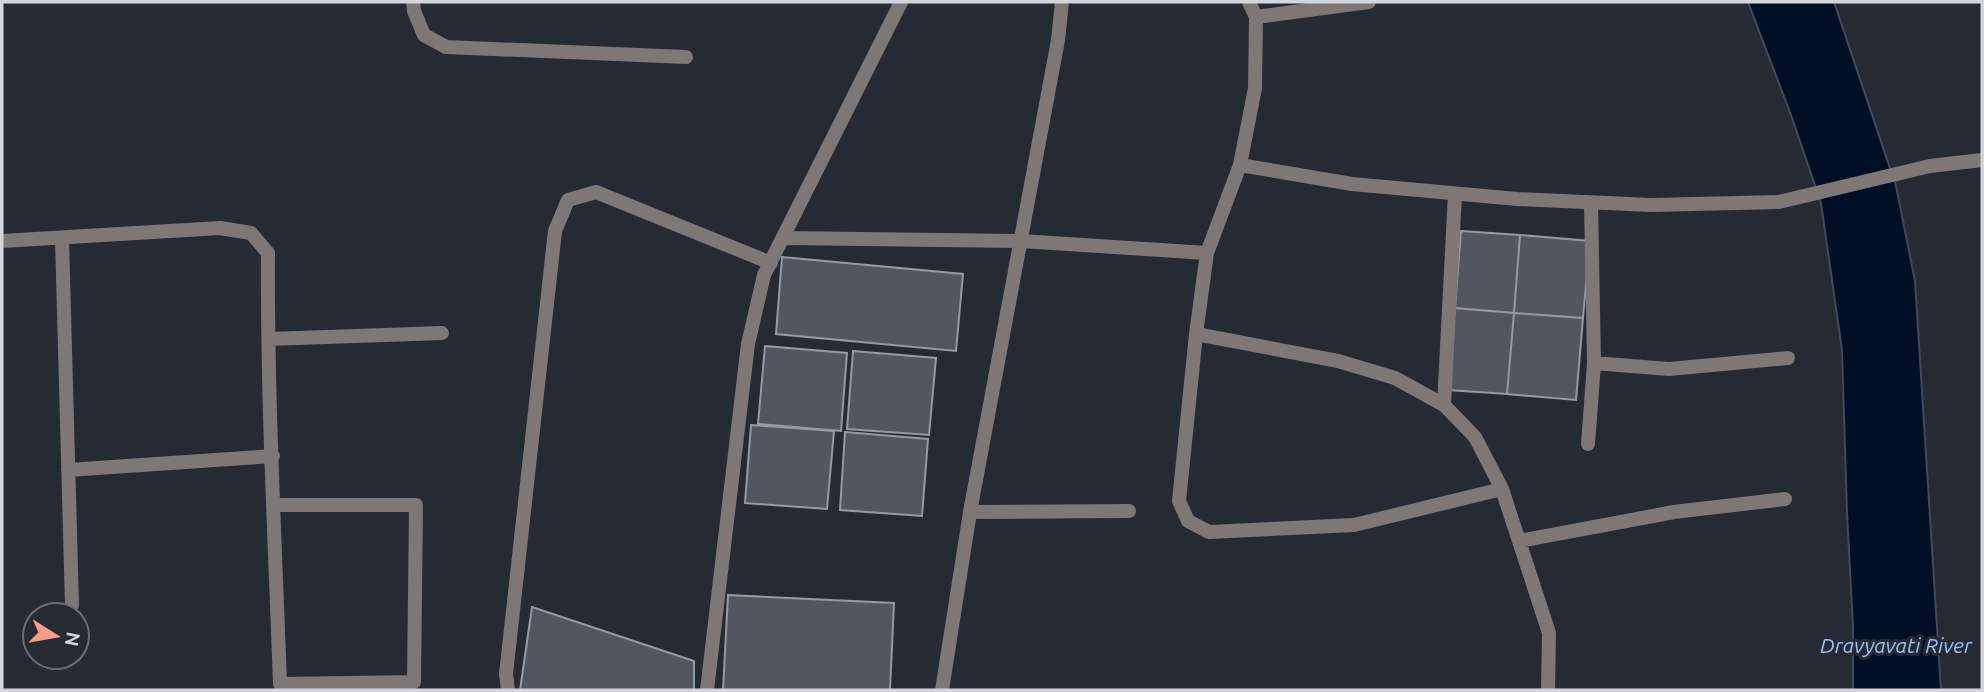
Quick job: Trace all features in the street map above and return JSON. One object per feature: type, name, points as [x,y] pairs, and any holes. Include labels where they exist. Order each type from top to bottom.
[{"type":"street","points":[[413,2],[424,35],[446,47],[686,57]]},
{"type":"street","points":[[707,690],[748,344],[764,275],[785,238],[901,2]]},
{"type":"street","points":[[942,690],[970,512],[1058,40],[1062,2]]},
{"type":"street","points":[[1249,2],[1256,17],[1255,88],[1240,165],[1207,253],[1179,501],[1188,521],[1209,532],[1354,525],[1502,489]]},
{"type":"street","points":[[1256,17],[1369,2]]},
{"type":"street","points":[[1240,165],[1352,184],[1455,194],[1651,205],[1779,202],[1930,166],[1982,160]]},
{"type":"street","points":[[508,690],[506,674],[555,231],[568,200],[596,192],[771,263]]},
{"type":"street","points":[[1444,405],[1455,194]]},
{"type":"street","points":[[1588,444],[1594,363],[1591,203]]},
{"type":"street","points":[[2,242],[220,228],[251,233],[268,253],[269,339],[274,505],[280,684],[414,682],[416,505],[274,505]]},
{"type":"street","points":[[785,238],[1021,241],[1207,253]]},
{"type":"street","points":[[62,239],[72,601]]},
{"type":"street","points":[[269,339],[442,333]]},
{"type":"street","points":[[1196,334],[1338,361],[1395,378],[1444,405],[1475,436],[1502,489],[1549,633],[1548,690]]},
{"type":"street","points":[[1594,363],[1669,369],[1787,358]]},
{"type":"street","points":[[68,470],[273,456]]},
{"type":"street","points":[[1519,541],[1674,512],[1785,499]]},
{"type":"street","points":[[970,512],[1129,511]]},
{"type":"water","name":"Dravyavati River","points":[[1748,2],[1834,2],[1896,186],[1915,281],[1941,690],[1853,690],[1842,350],[1821,203]]},
{"type":"building","points":[[1461,231],[1520,235],[1514,313],[1455,308]]},
{"type":"building","points":[[1520,235],[1590,241],[1583,318],[1514,313]]},
{"type":"building","points":[[782,257],[963,274],[956,351],[776,334]]},
{"type":"building","points":[[1455,308],[1514,313],[1507,394],[1448,390]]},
{"type":"building","points":[[1514,313],[1583,318],[1576,400],[1507,394]]},
{"type":"building","points":[[765,346],[847,353],[841,431],[758,424]]},
{"type":"building","points":[[853,351],[936,358],[929,435],[847,429]]},
{"type":"building","points":[[751,425],[834,431],[827,509],[745,503]]},
{"type":"building","points":[[845,432],[928,439],[922,516],[840,510]]},
{"type":"building","points":[[728,595],[894,603],[890,690],[723,690]]},
{"type":"building","points":[[532,607],[694,661],[694,690],[520,690]]}]
